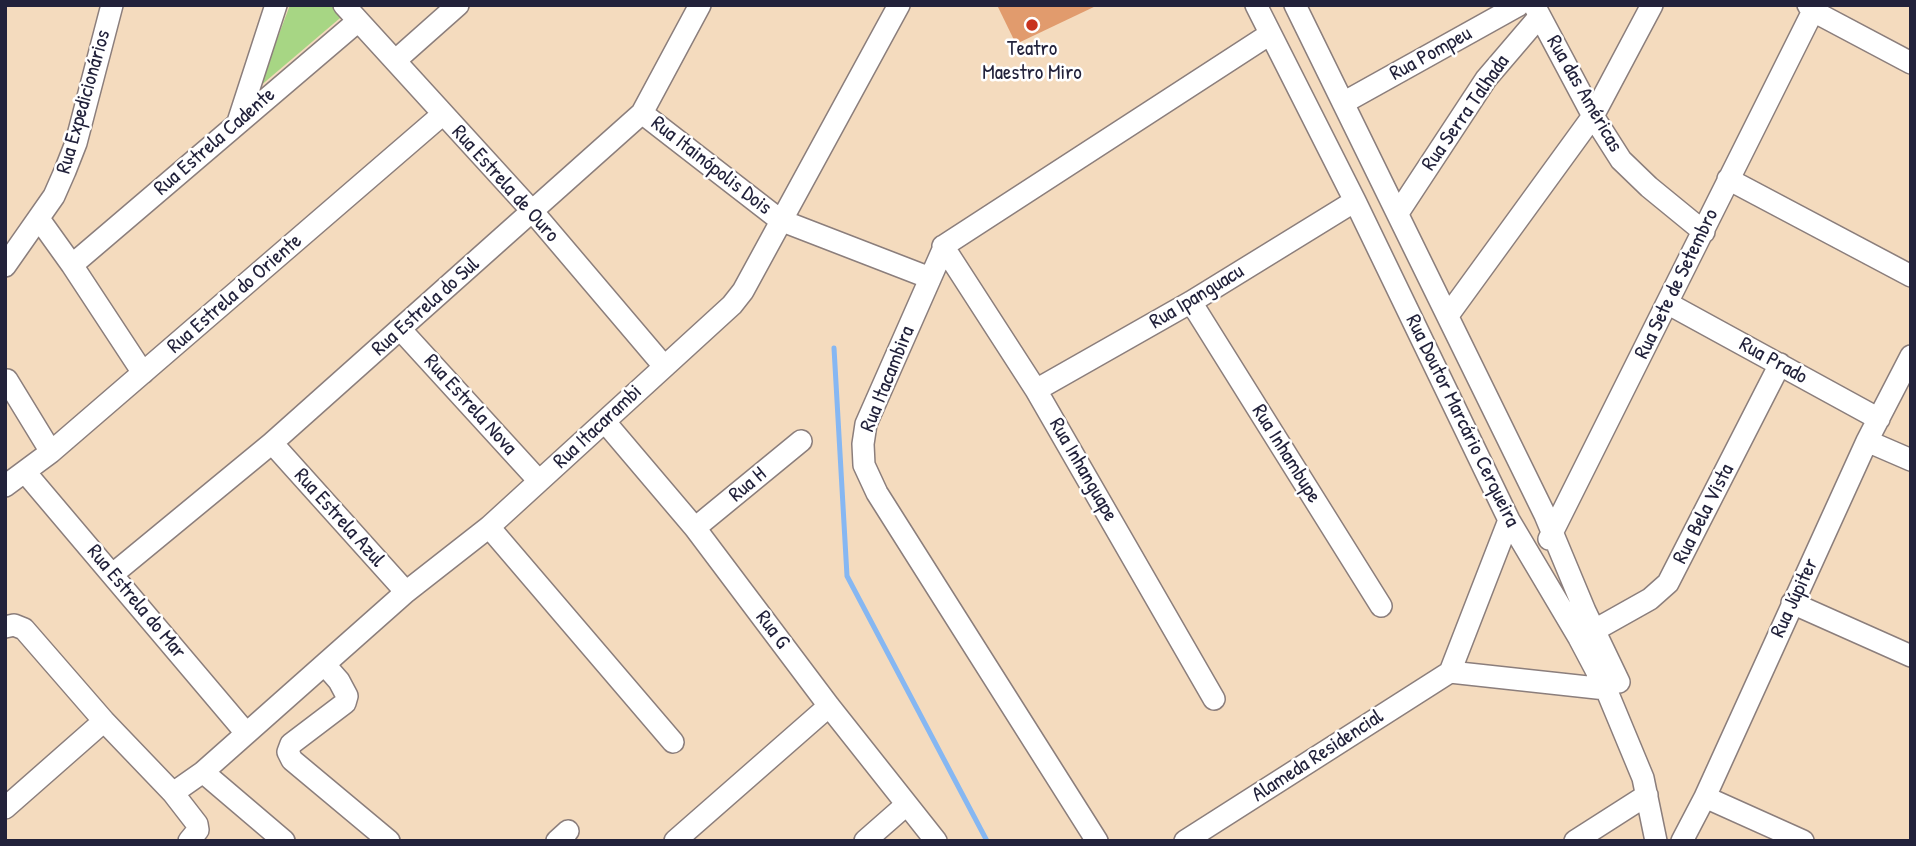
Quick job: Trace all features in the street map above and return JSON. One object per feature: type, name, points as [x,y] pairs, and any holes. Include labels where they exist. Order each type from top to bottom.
[{"type":"street","name":"Rua Expedicionários","points":[[5,265],[54,196],[76,143],[112,5]]},
{"type":"street","points":[[238,122],[276,5]]},
{"type":"street","points":[[396,60],[458,5]]},
{"type":"street","name":"Rua Estrela do Sul","points":[[113,574],[272,443],[642,113],[700,5]]},
{"type":"street","name":"Rua Itacarambi","points":[[173,793],[203,772],[406,592],[489,527],[605,422],[663,365],[714,323],[743,291],[899,5]]},
{"type":"street","name":"Rua Doutor Marcário Cerqueira","points":[[1256,5],[1355,201],[1509,520],[1606,689],[1629,740],[1647,795],[1656,841]]},
{"type":"street","name":"Rua Doutor Marcário Cerqueira","points":[[1295,5],[1449,314],[1553,533],[1641,737],[1654,776],[1669,841]]},
{"type":"street","name":"Rua Pompeu","points":[[1343,103],[1519,5]]},
{"type":"street","points":[[1449,314],[1593,116],[1652,5]]},
{"type":"street","points":[[1812,7],[1911,62]]},
{"type":"street","name":"Rua Sete de Setembro","points":[[1534,561],[1553,533],[1704,232],[1812,7]]},
{"type":"street","name":"Rua das Américas","points":[[1537,11],[1593,116],[1621,160],[1704,232]]},
{"type":"street","name":"Rua Serra Talhada","points":[[1398,214],[1486,79],[1537,11]]},
{"type":"street","name":"Rua Estrela Cadente","points":[[72,265],[238,122],[351,13]]},
{"type":"street","name":"Rua Estrela de Ouro","points":[[351,13],[533,212],[663,365]]},
{"type":"street","points":[[943,246],[1270,34]]},
{"type":"street","name":"Rua Itainópolis Dois","points":[[642,113],[780,220],[930,278]]},
{"type":"street","name":"Rua Estrela do Oriente","points":[[5,486],[51,452],[443,114]]},
{"type":"street","points":[[1728,179],[1911,276]]},
{"type":"street","name":"Rua Ipanguacu","points":[[1036,390],[1191,302],[1355,201]]},
{"type":"street","points":[[39,219],[143,373]]},
{"type":"street","name":"Rua Itacambira","points":[[943,246],[866,424],[864,465],[877,493],[1097,841]]},
{"type":"street","name":"Rua Inhanguape","points":[[943,246],[1036,390],[1214,699]]},
{"type":"street","name":"Rua Inhambupe","points":[[1191,302],[1381,606]]},
{"type":"street","name":"Rua Prado","points":[[1667,303],[1879,419]]},
{"type":"street","name":"Rua Estrela Nova","points":[[401,330],[539,481]]},
{"type":"street","name":"Rua Júpiter","points":[[1691,836],[1704,797],[1792,603],[1867,441],[1911,356]]},
{"type":"street","name":"Rua Bela Vista","points":[[1593,631],[1640,606],[1658,594],[1668,583],[1780,364]]},
{"type":"street","points":[[7,380],[51,452]]},
{"type":"street","name":"Rua G","points":[[605,422],[695,528],[829,706],[936,841]]},
{"type":"street","name":"Rua H","points":[[695,528],[801,441]]},
{"type":"street","points":[[1867,441],[1911,460]]},
{"type":"street","name":"Rua Estrela Azul","points":[[272,443],[406,592]]},
{"type":"street","name":"Rua Estrela do Mar","points":[[25,472],[246,733]]},
{"type":"street","points":[[1509,520],[1450,672],[1606,689]]},
{"type":"street","points":[[489,527],[673,743]]},
{"type":"street","points":[[1792,603],[1911,656]]},
{"type":"street","points":[[5,627],[14,625],[24,629],[104,721],[173,793],[197,824],[198,830],[189,841]]},
{"type":"street","points":[[325,665],[339,681],[347,696],[345,703],[291,744],[288,752],[292,760],[389,841]]},
{"type":"street","name":"Alameda Residencial","points":[[1185,841],[1450,672]]},
{"type":"street","points":[[675,841],[829,706]]},
{"type":"street","points":[[5,808],[104,721]]},
{"type":"street","points":[[203,772],[284,841]]},
{"type":"street","points":[[1575,841],[1601,833],[1647,795]]},
{"type":"street","points":[[1704,797],[1803,841]]},
{"type":"street","points":[[865,841],[906,805]]},
{"type":"green space","points":[[290,5],[339,5],[346,13],[259,87]]},
{"type":"building","name":"Teatro Maestro Miro","points":[[997,5],[1098,5],[1016,44]]},
{"type":"waterway","points":[[834,348],[847,576],[987,841]]},
{"type":"place","name":"Teatro Maestro Miro","points":[[1032,25]]}]
